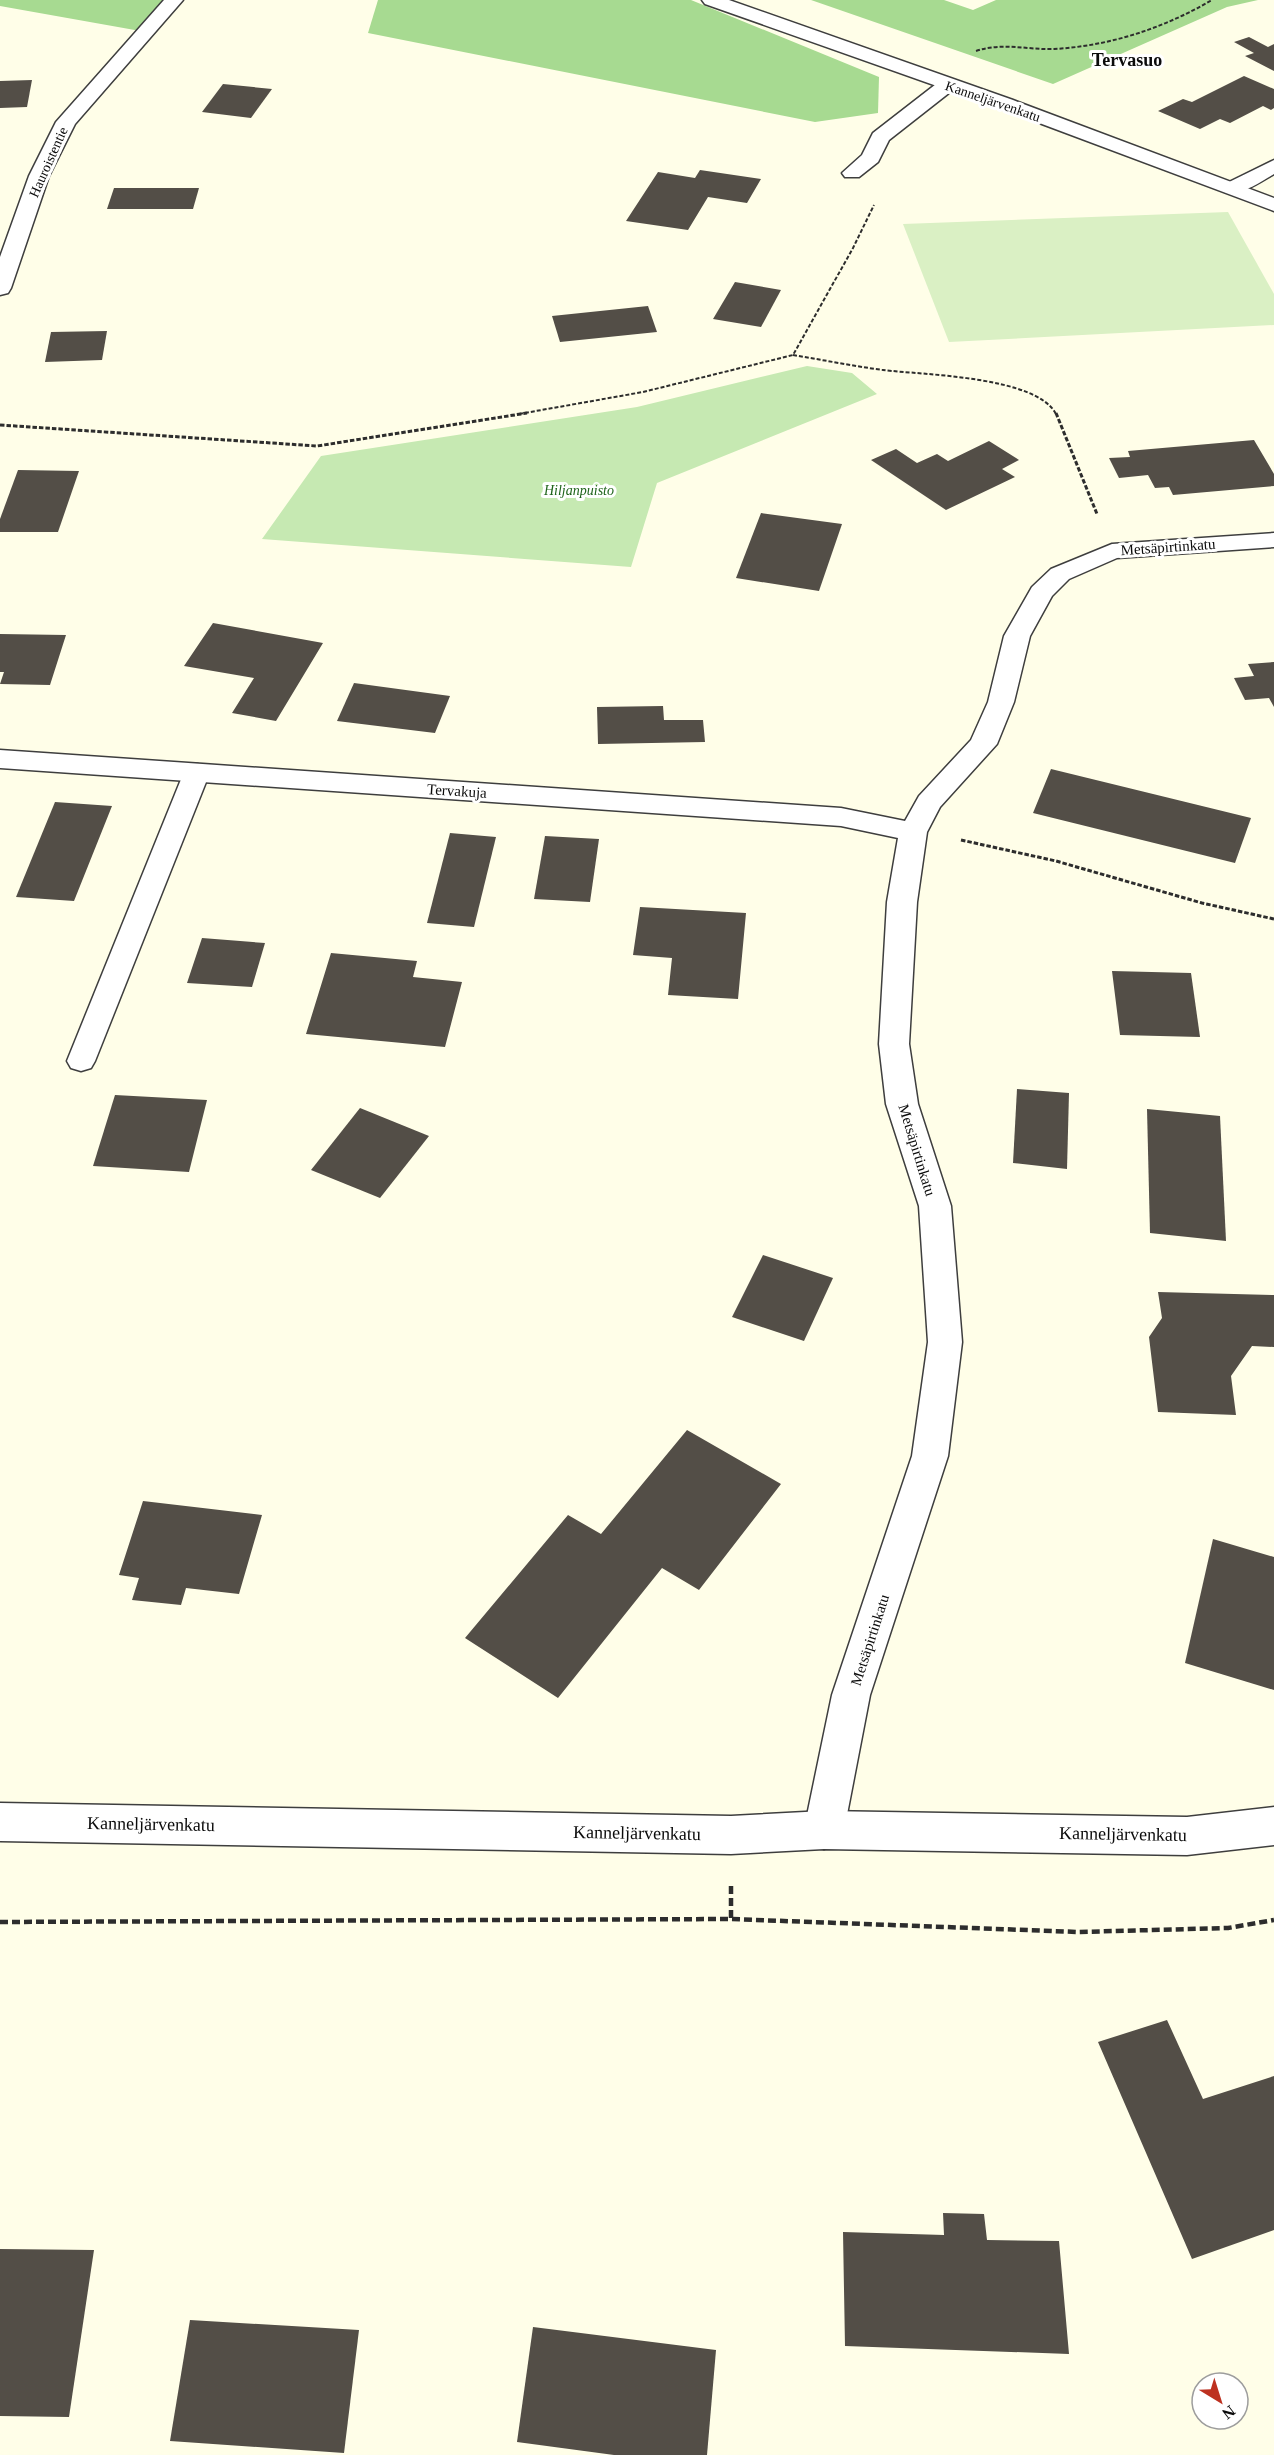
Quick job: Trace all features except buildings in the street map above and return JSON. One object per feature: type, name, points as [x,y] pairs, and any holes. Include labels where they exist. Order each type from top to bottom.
[{"type":"street","name":"Hauroistentie","points":[[0,288],[39,176],[66,122],[174,0]]},
{"type":"street","name":"Kanneljärvenkatu","points":[[711,0],[1274,205]]},
{"type":"street","points":[[852,173],[871,158],[880,137],[947,85]]},
{"type":"street","points":[[1232,188],[1274,166]]},
{"type":"street","name":"Metsäpirtinkatu","points":[[825,1830],[851,1695],[930,1456],[945,1342],[935,1206],[902,1104],[894,1044],[902,902],[913,832],[929,802],[983,744],[1001,702],[1017,636],[1041,592],[1060,574],[1112,551],[1274,540]]},
{"type":"street","name":"Tervakuja","points":[[0,759],[841,817],[913,832]]},
{"type":"street","name":"Kanneljärvenkatu","points":[[0,1822],[731,1834],[825,1830],[1187,1836],[1274,1826]]},
{"type":"lane","points":[[81,1061],[197,772]]},
{"type":"path","points":[[968,54],[986,47],[1012,45],[1053,49],[1118,38],[1158,27],[1212,0]]},
{"type":"path","points":[[793,355],[853,248],[881,192],[852,173]]},
{"type":"path","points":[[0,425],[317,446],[477,422],[643,392],[793,355],[850,366],[997,383],[1025,391],[1046,402],[1055,411],[1112,551]]},
{"type":"path","points":[[913,832],[973,841],[1056,861],[1202,903],[1274,919]]},
{"type":"path","points":[[0,1922],[731,1919],[1079,1932],[1228,1928],[1274,1920]]},
{"type":"green space","points":[[0,0],[174,0],[146,32],[0,6]]},
{"type":"green space","points":[[378,0],[691,0],[879,77],[878,113],[815,122],[368,33]]},
{"type":"green space","points":[[811,0],[944,0],[973,10],[996,0],[1258,0],[1227,7],[1053,84]]},
{"type":"green space","points":[[1228,212],[1274,294],[1274,325],[949,342],[903,224]]},
{"type":"green space","name":"Hiljanpuisto","points":[[807,366],[852,373],[877,394],[657,483],[631,567],[262,539],[321,456],[637,407]]},
{"type":"district","name":"Tervasuo","points":[[1127,60]]}]
